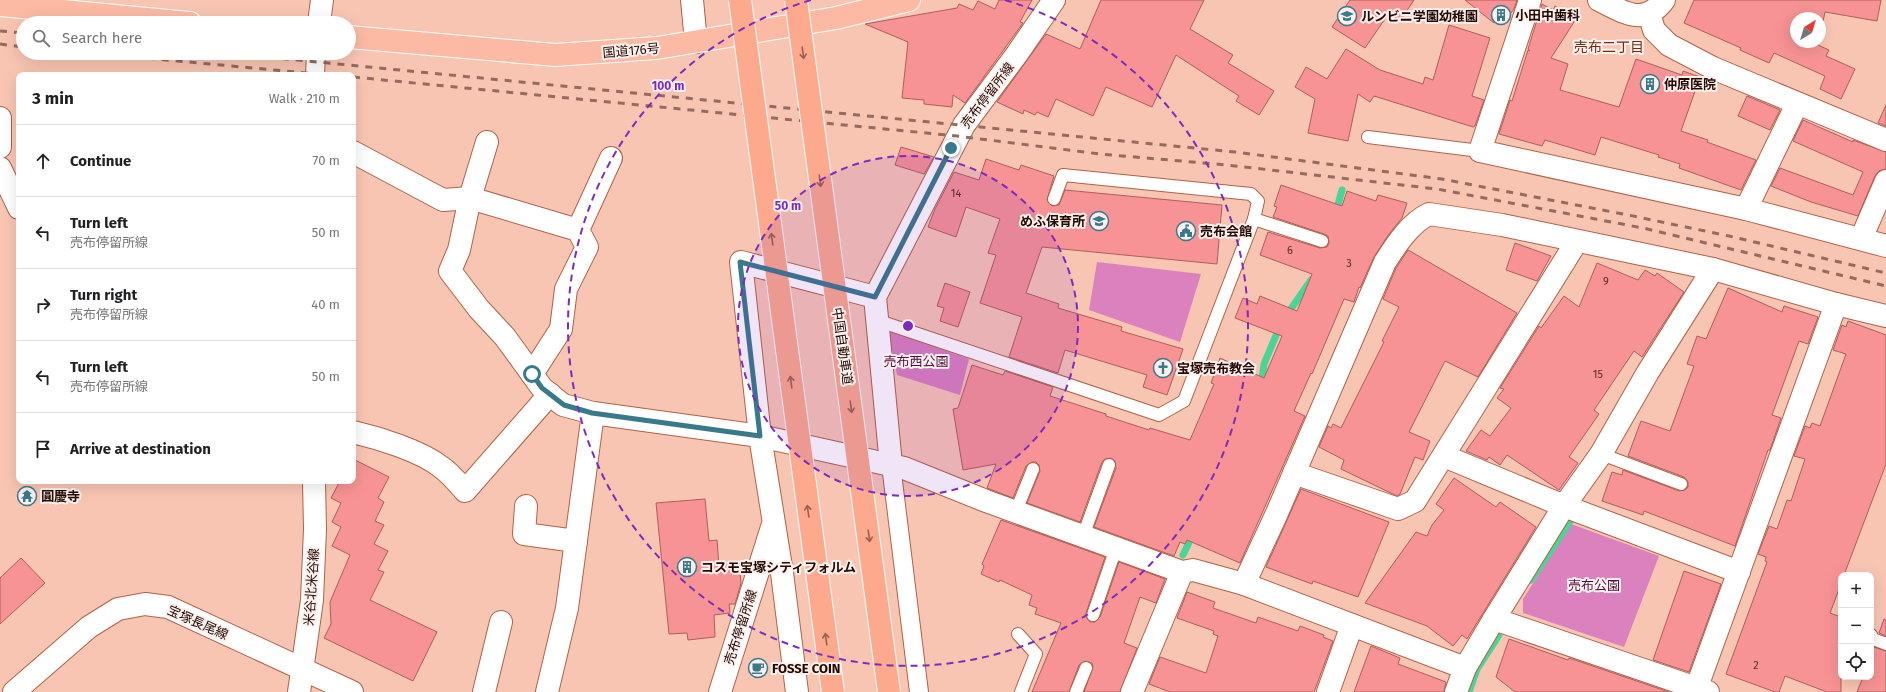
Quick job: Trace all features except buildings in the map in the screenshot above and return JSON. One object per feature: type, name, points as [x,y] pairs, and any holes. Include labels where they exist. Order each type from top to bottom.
[{"type":"highway","points":[[740,0],[833,692]]},
{"type":"highway","name":"中国自動車道","points":[[796,0],[889,692]]},
{"type":"highway","name":"国道176号","points":[[356,38],[555,55],[657,48],[696,42],[836,18],[908,0]]},
{"type":"highway","points":[[0,5],[116,16]]},
{"type":"street","points":[[320,16],[322,0]]},
{"type":"street","points":[[692,0],[696,42]]},
{"type":"street","name":"売布停留所線","points":[[720,692],[774,522],[760,436],[740,262],[875,297],[964,125],[1018,54],[1054,0]]},
{"type":"street","points":[[1530,0],[1480,151],[1746,209],[1886,246]]},
{"type":"street","points":[[1599,0],[1628,14],[1640,16],[1656,7]]},
{"type":"street","points":[[1656,7],[1654,30],[1668,45],[1713,68],[1886,140]]},
{"type":"street","points":[[315,72],[316,60]]},
{"type":"street","points":[[1746,209],[1797,104]]},
{"type":"street","points":[[0,118],[0,147]]},
{"type":"street","points":[[487,142],[470,198],[458,250],[450,271],[479,309],[505,337],[542,388],[564,405],[592,413],[760,436],[904,468],[1182,572],[1193,570],[1244,584],[1464,668]]},
{"type":"street","points":[[356,154],[443,200],[470,198],[578,230],[587,247],[566,289],[562,329],[532,374]]},
{"type":"street","points":[[578,230],[611,158]]},
{"type":"street","points":[[0,168],[16,202]]},
{"type":"street","points":[[1861,239],[1886,181]]},
{"type":"street","points":[[1244,584],[1294,473],[1385,262],[1396,244],[1421,217],[1429,214],[1502,225],[1713,269],[1836,304],[1886,316]]},
{"type":"street","points":[[1294,473],[1398,509],[1416,501],[1577,241]]},
{"type":"street","points":[[1456,692],[1464,668],[1564,506],[1601,454],[1648,372],[1713,269]]},
{"type":"street","points":[[875,297],[891,465],[919,692]]},
{"type":"street","points":[[1494,619],[1700,691],[1739,572],[1836,304]]},
{"type":"street","points":[[356,433],[383,439],[441,466],[465,491],[550,394]]},
{"type":"street","points":[[548,692],[567,608],[592,413]]},
{"type":"street","points":[[1444,456],[1564,506],[1739,572]]},
{"type":"street","name":"米谷北米谷線","points":[[299,692],[312,600],[314,484]]},
{"type":"street","points":[[526,506],[524,534],[576,541]]},
{"type":"street","points":[[774,522],[797,692]]},
{"type":"street","points":[[1132,692],[1182,572]]},
{"type":"street","name":"宝塚長尾線","points":[[14,692],[89,627],[118,609],[145,604],[168,607],[352,692]]},
{"type":"street","points":[[484,692],[501,622]]},
{"type":"street","points":[[1328,692],[1352,625]]},
{"type":"lane","points":[[1368,136],[1480,151]]},
{"type":"lane","points":[[876,320],[1159,415],[1184,401],[1254,219],[1258,201],[1251,194],[1063,175],[1054,200]]},
{"type":"lane","points":[[1254,219],[1322,241]]},
{"type":"lane","points":[[1601,454],[1681,484]]},
{"type":"lane","points":[[1083,536],[1108,465]]},
{"type":"lane","points":[[1016,511],[1033,468]]},
{"type":"lane","points":[[1093,615],[1116,548]]},
{"type":"lane","points":[[1018,634],[1036,654],[1020,692]]},
{"type":"lane","points":[[1874,639],[1886,644]]},
{"type":"lane","points":[[1076,692],[1086,668]]},
{"type":"green space","points":[[1097,262],[1201,274],[1180,342],[1089,310]]},
{"type":"green space","name":"売布西公園","points":[[888,330],[969,359],[960,395],[897,375]]},
{"type":"green space","name":"売布公園","points":[[1571,524],[1659,556],[1624,647],[1523,613],[1523,599]]},
{"type":"waterway","points":[[1336,212],[1342,190]]},
{"type":"waterway","points":[[1286,316],[1311,280]]},
{"type":"waterway","points":[[1261,387],[1264,364],[1280,326]]},
{"type":"waterway","points":[[1531,580],[1573,517]]},
{"type":"waterway","points":[[1183,555],[1193,534]]},
{"type":"waterway","points":[[1469,692],[1477,669],[1499,635]]},
{"type":"railway","points":[[0,31],[16,32]]},
{"type":"railway","points":[[0,44],[16,46]]},
{"type":"railway","points":[[167,60],[296,72]]},
{"type":"railway","points":[[297,60],[1235,152],[1442,179],[1729,236],[1886,273]]},
{"type":"railway","points":[[356,77],[957,136],[1100,154],[1227,165],[1437,189],[1643,228],[1886,286]]},
{"type":"place","name":"小田中歯科","points":[[1501,15]]},
{"type":"place","name":"ルンビニ学園幼稚園","points":[[1347,16]]},
{"type":"place","name":"仲原医院","points":[[1650,84]]},
{"type":"place","name":"めふ保育所","points":[[1099,221]]},
{"type":"place","name":"売布会館","points":[[1186,231]]},
{"type":"place","name":"宝塚売布教会","points":[[1163,368]]},
{"type":"place","name":"圓慶寺","points":[[27,496]]},
{"type":"place","name":"コスモ宝塚シティフォルム","points":[[687,567]]},
{"type":"place","name":"FOSSE COIN","points":[[758,668]]},
{"type":"district","name":"売布二丁目","points":[[1609,47]]},
{"type":"route","points":[[532,374],[542,388],[564,405],[592,413],[760,436],[740,262],[875,297],[951,148]]}]
